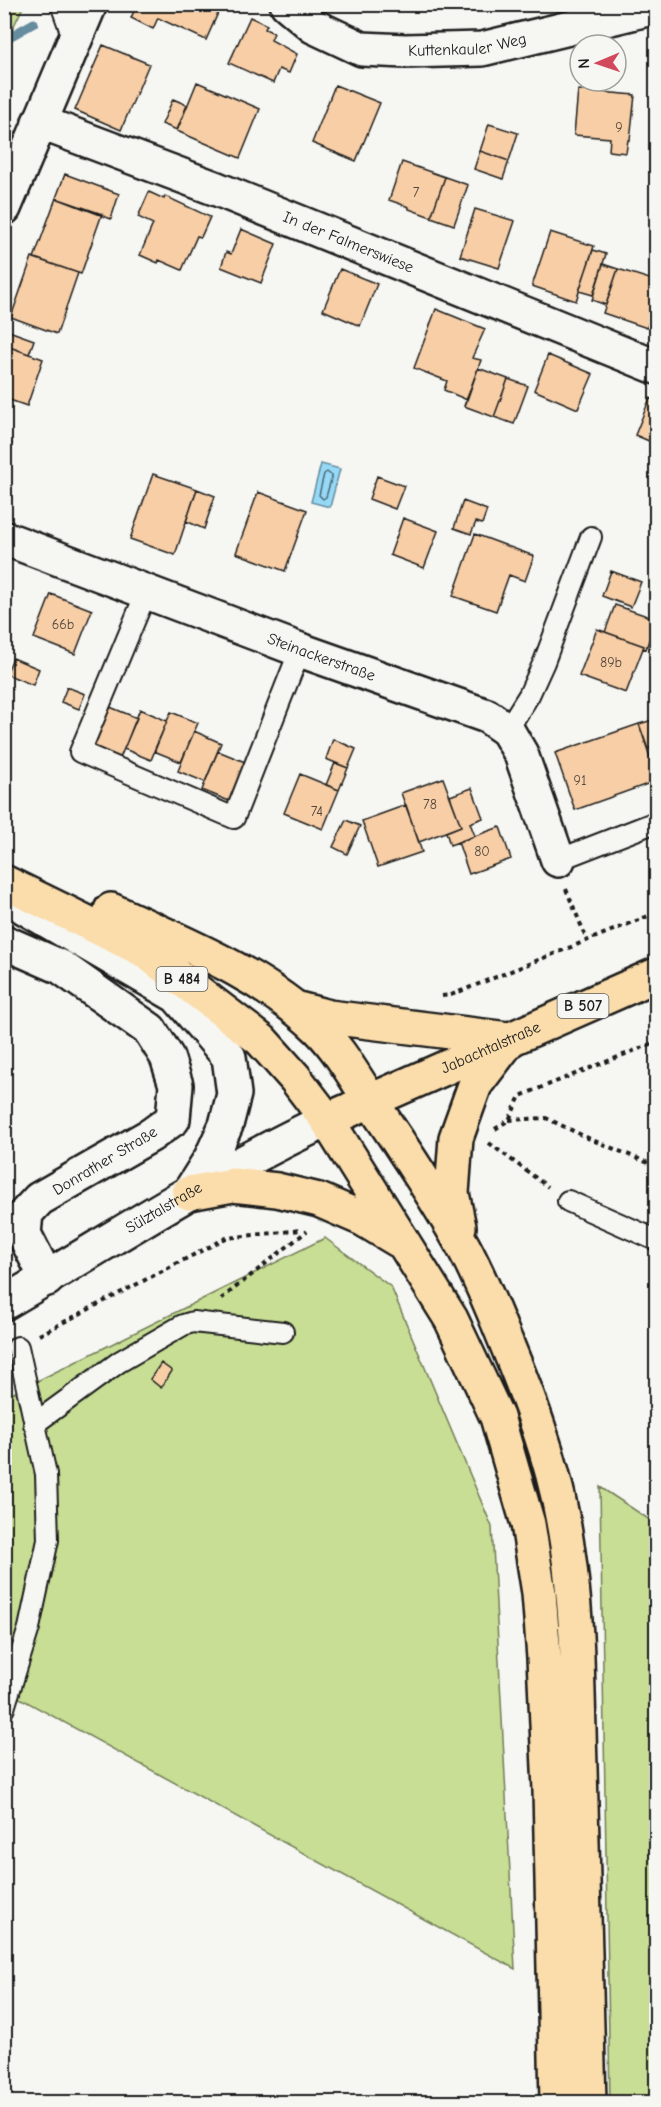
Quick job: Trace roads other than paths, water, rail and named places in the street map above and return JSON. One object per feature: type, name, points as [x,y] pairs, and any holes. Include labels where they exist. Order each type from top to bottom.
[{"type":"main road","name":"B 484","points":[[4,862],[200,951],[251,977],[320,1030],[370,1100]]},
{"type":"main road","name":"B 484","points":[[4,882],[144,950],[261,1040],[295,1078],[327,1120]]},
{"type":"main road","name":"Jabachtalstraße","points":[[327,1120],[657,975]]},
{"type":"main road","points":[[294,1008],[329,1017],[510,1039]]},
{"type":"main road","points":[[463,1247],[452,1193],[470,1137],[475,1085],[510,1039]]},
{"type":"main road","points":[[370,1100],[404,1149],[463,1247],[489,1300],[516,1365],[544,1445],[562,1514],[573,1585],[577,1656],[589,2103]]},
{"type":"main road","points":[[327,1120],[452,1319],[498,1417],[528,1524],[539,1593],[544,1658],[550,1790],[557,2103]]},
{"type":"main road","points":[[189,1193],[233,1185],[287,1192],[319,1200],[363,1219],[404,1244]]},
{"type":"street","points":[[4,208],[90,4]]},
{"type":"street","name":"Kuttenkauler Weg","points":[[287,4],[313,26],[362,49],[405,51],[482,48],[657,7]]},
{"type":"street","name":"In der Falmerswiese","points":[[39,122],[217,189],[657,367]]},
{"type":"street","name":"Steinackerstraße","points":[[4,538],[300,650],[487,716],[507,730],[521,754],[558,860]]},
{"type":"street","points":[[4,897],[177,996],[229,1057],[234,1094],[226,1125],[211,1158],[189,1193]]},
{"type":"street","name":"Donrather Straße","points":[[4,942],[61,967],[150,1030],[167,1057],[176,1085],[173,1119],[151,1135],[39,1199],[26,1213],[24,1234],[47,1279]]},
{"type":"street","name":"Sülztalstraße","points":[[4,1304],[189,1193],[280,1142],[327,1120]]},
{"type":"lane","points":[[61,4],[74,40]]},
{"type":"lane","points":[[507,730],[529,695],[544,662],[591,537]]},
{"type":"lane","points":[[146,593],[80,752],[234,818],[300,650]]},
{"type":"lane","points":[[558,860],[657,822]]},
{"type":"lane","points":[[568,1201],[657,1240]]},
{"type":"lane","points":[[34,1424],[119,1362],[183,1325],[193,1322],[282,1332]]},
{"type":"lane","points":[[4,1708],[29,1628],[48,1540],[45,1474],[18,1347]]},
{"type":"water","points":[[321,464],[340,469],[330,507],[311,502]]},
{"type":"waterway","points":[[4,40],[34,23]]}]
